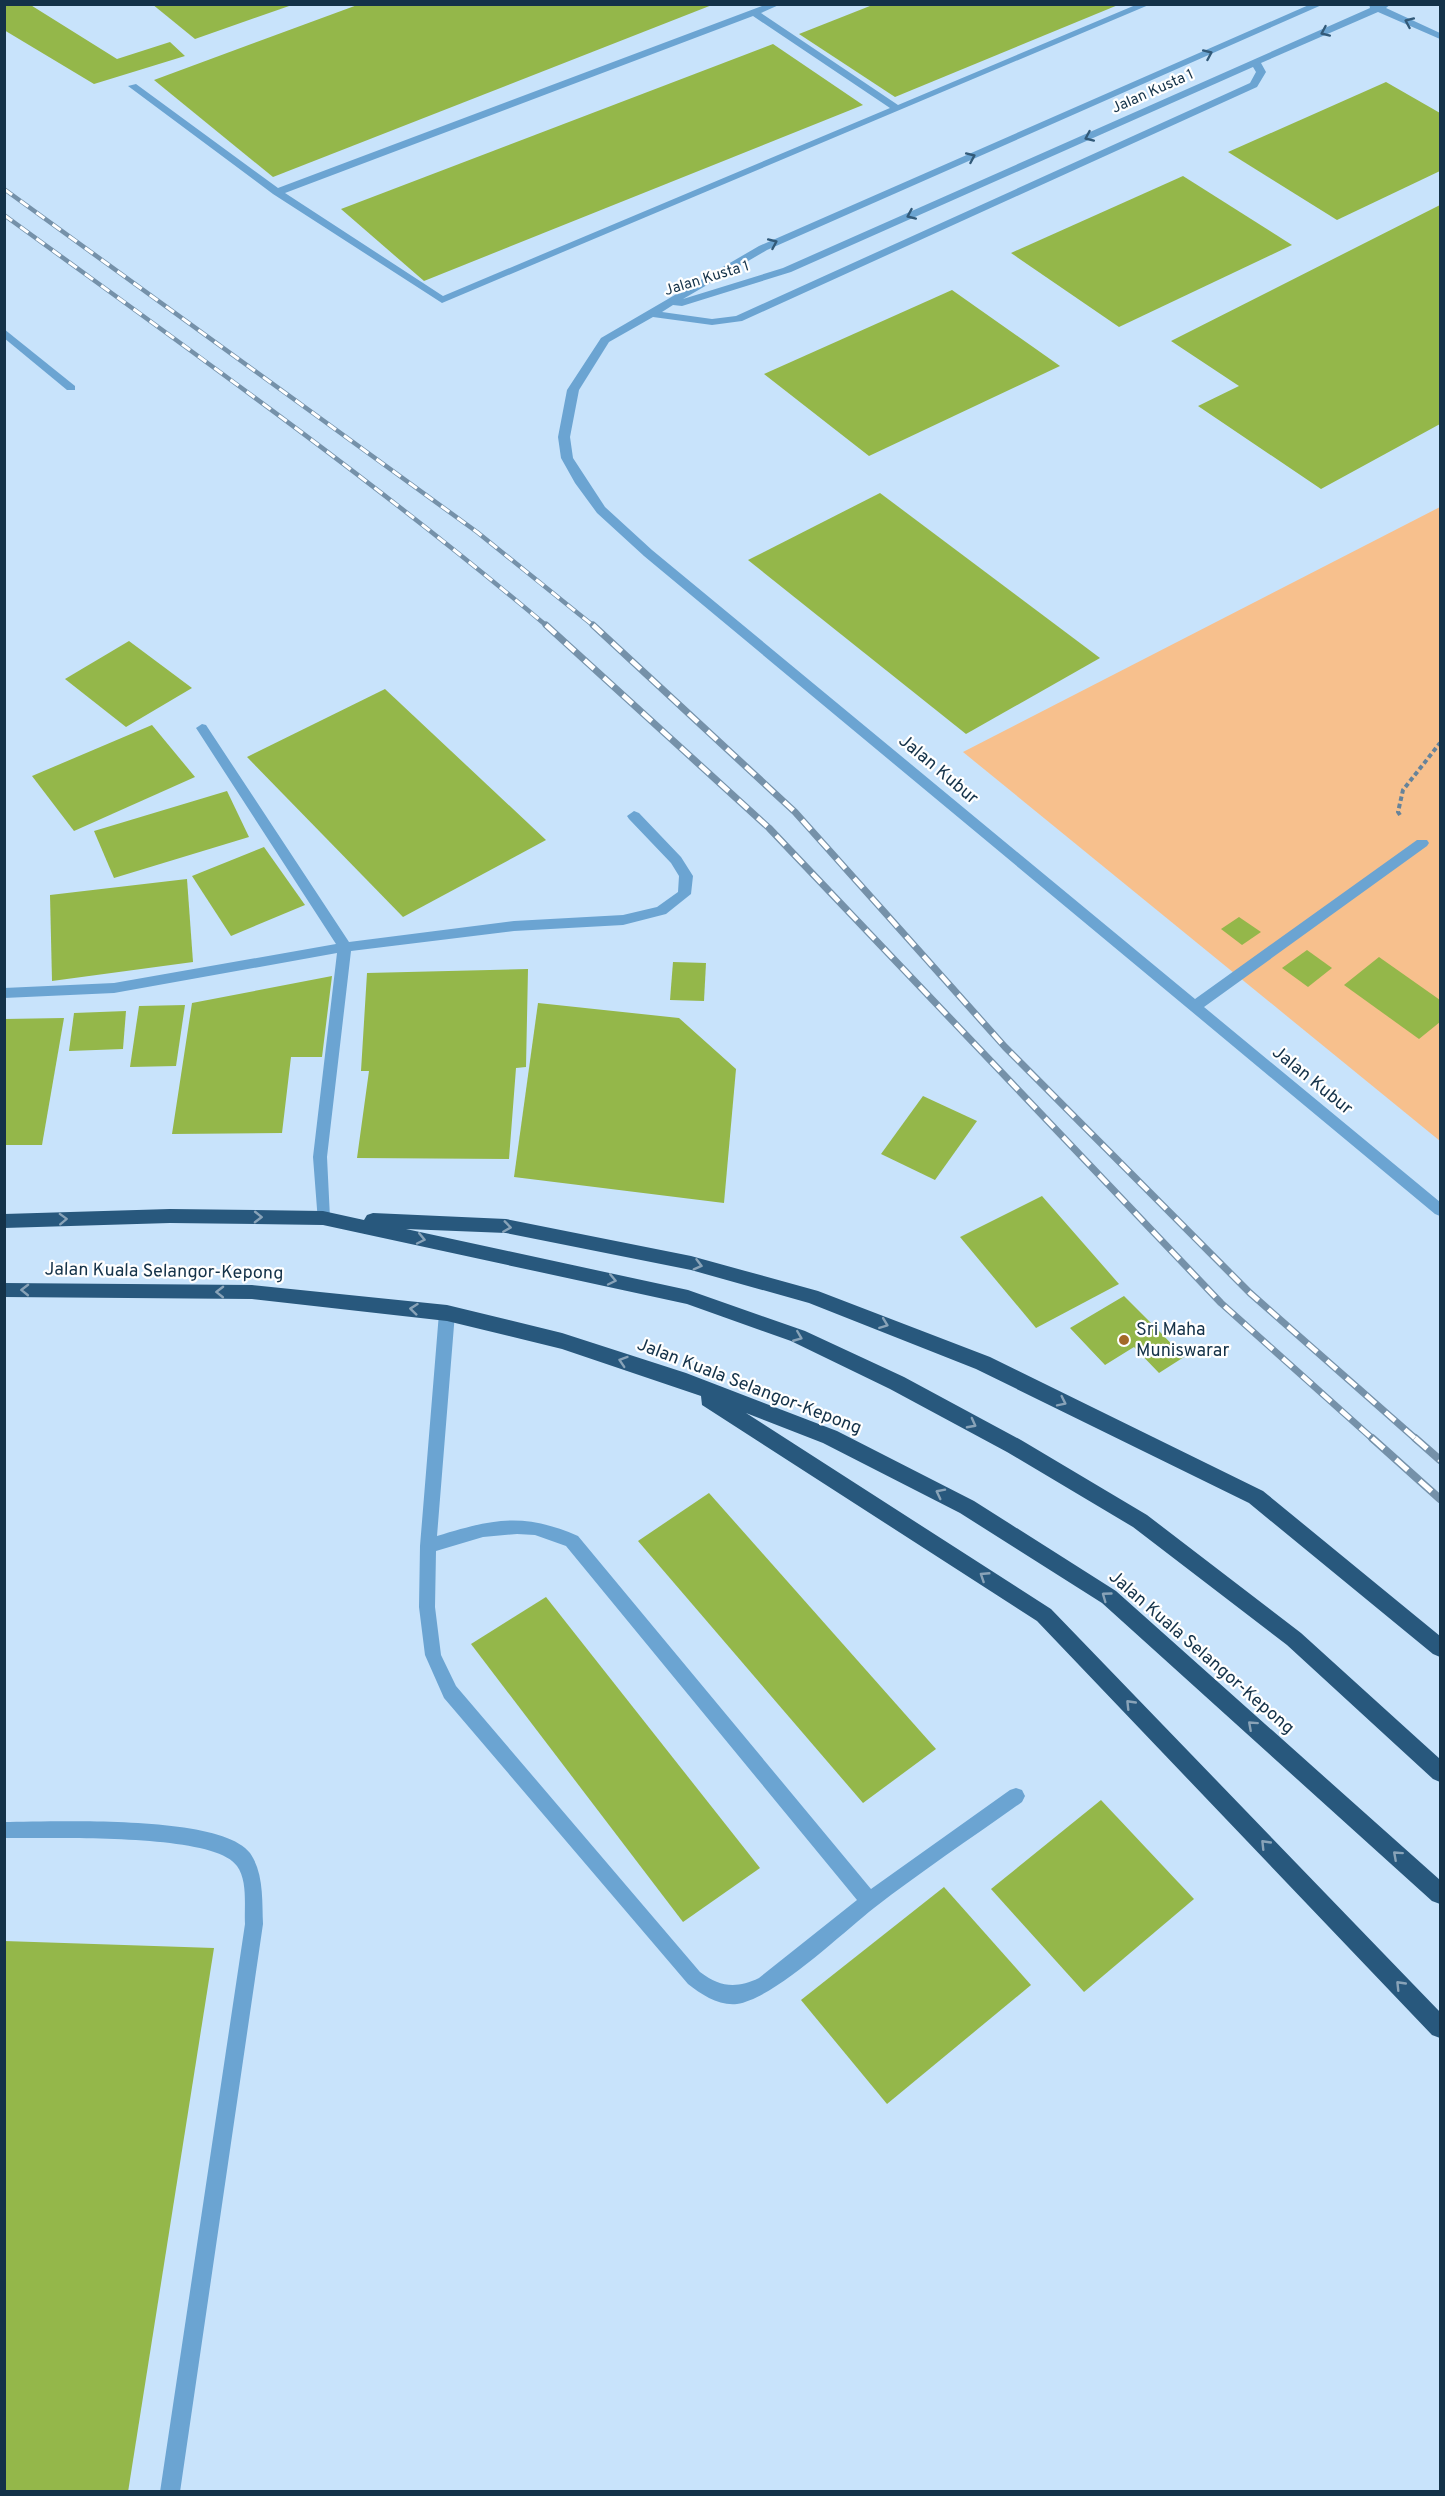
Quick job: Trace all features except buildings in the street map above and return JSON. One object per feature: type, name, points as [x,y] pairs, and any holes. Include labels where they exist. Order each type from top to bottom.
[{"type":"highway","points":[[4,1221],[170,1216],[323,1218],[506,1226],[691,1263],[813,1296],[983,1363],[1256,1497],[1440,1648]]},
{"type":"highway","points":[[323,1218],[688,1297],[798,1336],[897,1383],[1014,1446],[1140,1521],[1294,1639],[1440,1772]]},
{"type":"highway","name":"Jalan Kuala Selangor-Kepong","points":[[4,1290],[252,1292],[447,1313],[562,1341],[679,1379],[830,1437],[967,1507],[1109,1597],[1440,1894]]},
{"type":"highway","points":[[679,1379],[1044,1615],[1440,2027]]},
{"type":"street","points":[[277,192],[777,4]]},
{"type":"street","points":[[133,86],[277,192],[442,300],[1148,4]]},
{"type":"street","points":[[1281,22],[1295,4]]},
{"type":"street","name":"Jalan Kusta 1","points":[[649,313],[763,248],[1320,4]]},
{"type":"street","points":[[1379,6],[1440,36]]},
{"type":"street","name":"Jalan Kusta 1","points":[[649,313],[787,270],[1256,63],[1379,6]]},
{"type":"street","points":[[755,13],[897,109]]},
{"type":"street","points":[[649,313],[712,322],[738,319],[1254,86],[1262,72],[1256,63]]},
{"type":"street","name":"Jalan Kubur","points":[[649,313],[605,340],[573,390],[564,437],[567,458],[581,483],[602,510],[648,553],[1440,1210]]},
{"type":"street","points":[[4,332],[70,388]]},
{"type":"street","points":[[202,728],[345,947],[320,1157],[323,1218]]},
{"type":"street","points":[[4,993],[114,988],[345,947],[514,926],[623,920],[661,911],[684,894],[686,876],[676,860],[634,816]]},
{"type":"street","points":[[1194,1006],[1422,843]]},
{"type":"street","points":[[447,1313],[428,1546],[427,1607],[433,1655],[450,1692],[694,1978],[709,1990],[728,1996],[747,1993],[765,1984],[869,1901],[1016,1796]]},
{"type":"street","points":[[428,1546],[486,1528],[511,1526],[533,1526],[553,1531],[572,1540],[869,1901]]},
{"type":"street","points":[[4,1830],[182,1834],[216,1840],[241,1856],[251,1883],[254,1924],[170,2492]]},
{"type":"path","points":[[1422,843],[1398,812],[1403,790],[1440,743]]},
{"type":"shaded area","points":[[1440,507],[1440,1141],[963,752]]},
{"type":"railway","points":[[4,189],[477,532],[595,627]]},
{"type":"railway","points":[[4,215],[348,467],[548,627]]},
{"type":"railway","points":[[546,625],[769,828],[1221,1303],[1374,1440]]},
{"type":"railway","points":[[593,625],[795,812],[1005,1047],[1250,1293],[1417,1440]]},
{"type":"railway","points":[[1372,1438],[1440,1499]]},
{"type":"railway","points":[[1415,1438],[1440,1460]]},
{"type":"place","name":"Sri Maha Muniswarar","points":[[1124,1340]]}]
